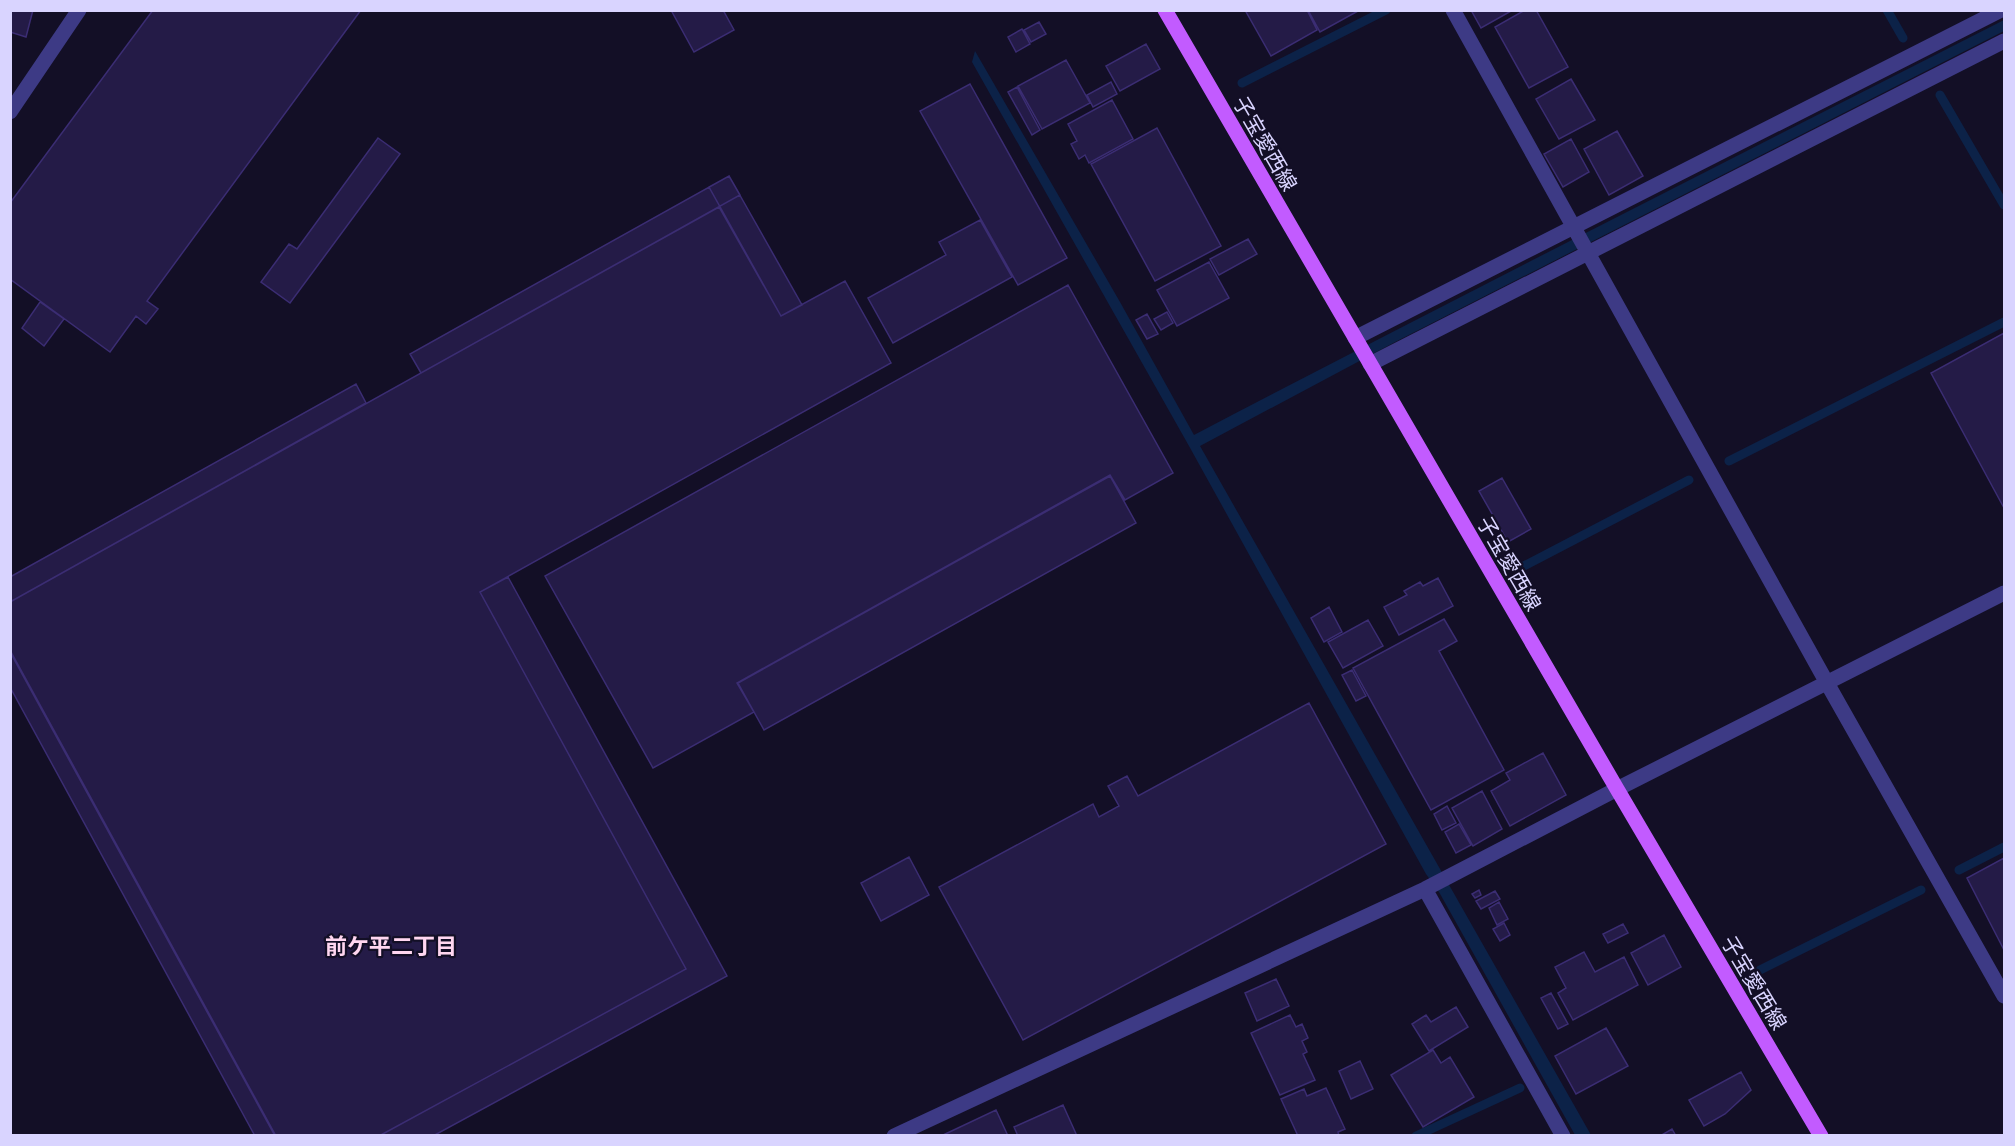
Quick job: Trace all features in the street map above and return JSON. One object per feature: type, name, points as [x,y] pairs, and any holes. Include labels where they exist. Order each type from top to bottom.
[{"type":"main road","name":"子宝愛西線","points":[[1165,10],[1821,1136]]},
{"type":"street","points":[[10,112],[79,10]]},
{"type":"street","points":[[1453,10],[1827,683],[2004,996]]},
{"type":"street","points":[[1355,338],[2001,10]]},
{"type":"street","points":[[1370,364],[2004,41]]},
{"type":"street","points":[[894,1136],[1425,890],[1617,789],[2004,593]]},
{"type":"street","points":[[1425,890],[1563,1136]]},
{"type":"water","points":[[2004,20],[2004,31],[1397,341],[1200,446],[1591,1135],[1575,1135],[1439,892],[1426,874],[1189,446],[972,62],[975,51],[1194,435]]},
{"type":"building","points":[[10,10],[33,10],[26,37],[10,32]]},
{"type":"building","points":[[153,10],[361,10],[147,301],[158,309],[146,324],[136,316],[110,352],[10,279],[10,203]]},
{"type":"building","points":[[671,10],[723,10],[734,30],[694,52]]},
{"type":"building","points":[[1245,10],[1307,10],[1317,30],[1271,56]]},
{"type":"building","points":[[1308,10],[1357,10],[1358,11],[1320,32]]},
{"type":"building","points":[[1471,10],[1513,10],[1481,28]]},
{"type":"building","points":[[1525,10],[1536,10],[1568,67],[1529,88],[1495,27]]},
{"type":"building","points":[[1039,22],[1046,34],[1031,42],[1024,30]]},
{"type":"building","points":[[1022,29],[1030,44],[1016,52],[1008,37]]},
{"type":"building","points":[[1146,44],[1160,69],[1120,91],[1106,66]]},
{"type":"building","points":[[1066,60],[1090,103],[1042,129],[1018,86]]},
{"type":"building","points":[[1571,79],[1595,120],[1559,139],[1536,99]]},
{"type":"building","points":[[1111,82],[1117,94],[1093,107],[1087,95]]},
{"type":"building","points":[[970,84],[1067,258],[1018,285],[920,111]]},
{"type":"building","points":[[1017,87],[1040,130],[1032,135],[1008,92]]},
{"type":"building","points":[[1112,100],[1133,139],[1089,163],[1085,155],[1079,159],[1071,144],[1077,141],[1068,124]]},
{"type":"building","points":[[1157,128],[1221,246],[1155,281],[1091,164]]},
{"type":"building","points":[[1617,131],[1643,176],[1609,195],[1584,149]]},
{"type":"building","points":[[378,138],[400,154],[290,303],[261,282],[289,244],[297,249]]},
{"type":"building","points":[[1571,139],[1589,172],[1563,187],[1544,154]]},
{"type":"building","points":[[729,176],[802,305],[781,316],[709,187]]},
{"type":"building","points":[[729,176],[740,195],[421,373],[410,354]]},
{"type":"building","points":[[719,207],[781,316],[845,281],[891,363],[480,592],[686,969],[379,1136],[276,1136],[10,650],[10,602]]},
{"type":"building","points":[[980,220],[1012,277],[893,343],[868,298],[946,255],[939,242]]},
{"type":"building","points":[[1248,239],[1257,254],[1219,275],[1210,259]]},
{"type":"building","points":[[1209,262],[1229,298],[1177,326],[1157,290]]},
{"type":"building","points":[[1068,285],[1173,473],[1125,500],[1110,475],[737,683],[754,712],[653,768],[545,576]]},
{"type":"building","points":[[40,302],[64,319],[44,346],[22,328]]},
{"type":"building","points":[[1167,312],[1173,323],[1161,330],[1154,319]]},
{"type":"building","points":[[1147,314],[1158,334],[1147,339],[1136,320]]},
{"type":"building","points":[[2004,333],[2004,508],[1931,373]]},
{"type":"building","points":[[356,384],[366,403],[10,602],[10,577]]},
{"type":"building","points":[[1110,476],[1136,523],[764,730],[738,683]]},
{"type":"building","points":[[1502,478],[1531,529],[1508,542],[1479,491]]},
{"type":"building","points":[[508,577],[727,976],[433,1136],[379,1136],[686,969],[480,592]]},
{"type":"building","points":[[1438,578],[1453,606],[1399,635],[1384,607],[1407,595],[1404,591],[1420,582],[1423,586]]},
{"type":"building","points":[[1329,607],[1342,632],[1324,642],[1311,618]]},
{"type":"building","points":[[1444,619],[1457,641],[1439,651],[1504,770],[1431,810],[1353,668]]},
{"type":"building","points":[[1368,620],[1383,646],[1343,668],[1328,642]]},
{"type":"building","points":[[10,652],[275,1136],[255,1136],[10,687]]},
{"type":"building","points":[[1352,670],[1366,696],[1356,701],[1342,675]]},
{"type":"building","points":[[1309,703],[1386,844],[1023,1040],[939,887],[1093,804],[1099,817],[1119,806],[1108,786],[1127,776],[1138,796]]},
{"type":"building","points":[[1543,753],[1566,795],[1510,826],[1491,791],[1510,780],[1506,773]]},
{"type":"building","points":[[1482,791],[1502,829],[1473,846],[1452,808]]},
{"type":"building","points":[[1447,806],[1456,823],[1442,830],[1434,814]]},
{"type":"building","points":[[1459,824],[1471,845],[1456,853],[1445,832]]},
{"type":"building","points":[[909,857],[929,895],[881,921],[861,883]]},
{"type":"building","points":[[2004,858],[2004,950],[1967,878]]},
{"type":"building","points":[[1479,890],[1481,895],[1475,898],[1472,894]]},
{"type":"building","points":[[1495,891],[1500,899],[1481,909],[1476,901]]},
{"type":"building","points":[[1499,902],[1508,919],[1497,925],[1489,908]]},
{"type":"building","points":[[1504,923],[1510,935],[1500,941],[1493,929]]},
{"type":"building","points":[[1623,924],[1628,933],[1608,943],[1603,934]]},
{"type":"building","points":[[1664,935],[1681,967],[1648,985],[1631,953]]},
{"type":"building","points":[[1584,952],[1595,972],[1624,957],[1638,985],[1573,1020],[1558,993],[1566,988],[1555,967]]},
{"type":"building","points":[[1276,979],[1289,1006],[1257,1021],[1245,993]]},
{"type":"building","points":[[1551,993],[1568,1024],[1558,1029],[1541,998]]},
{"type":"building","points":[[1456,1007],[1468,1027],[1429,1051],[1412,1024],[1426,1015],[1431,1022]]},
{"type":"building","points":[[1290,1015],[1296,1027],[1302,1024],[1308,1038],[1302,1041],[1307,1052],[1303,1054],[1315,1080],[1280,1095],[1251,1033]]},
{"type":"building","points":[[1606,1028],[1628,1066],[1576,1094],[1555,1056]]},
{"type":"building","points":[[1433,1050],[1441,1063],[1450,1057],[1474,1097],[1423,1127],[1391,1075]]},
{"type":"building","points":[[1360,1061],[1373,1089],[1351,1099],[1339,1071]]},
{"type":"building","points":[[1741,1072],[1751,1090],[1725,1114],[1704,1126],[1689,1100]]},
{"type":"building","points":[[1326,1088],[1345,1129],[1338,1132],[1339,1136],[1298,1136],[1281,1099],[1304,1089],[1307,1096]]},
{"type":"building","points":[[1063,1105],[1077,1136],[1018,1136],[1014,1127]]},
{"type":"building","points":[[996,1110],[1008,1136],[941,1136]]},
{"type":"building","points":[[1672,1129],[1676,1136],[1660,1136]]},
{"type":"waterway","points":[[1242,83],[1386,10]]},
{"type":"waterway","points":[[1887,10],[1903,38]]},
{"type":"waterway","points":[[1940,95],[2004,205]]},
{"type":"waterway","points":[[1729,461],[2004,322]]},
{"type":"waterway","points":[[1522,567],[1689,480]]},
{"type":"waterway","points":[[1959,870],[2004,847]]},
{"type":"waterway","points":[[1760,970],[1921,890]]},
{"type":"waterway","points":[[1416,1136],[1520,1088]]},
{"type":"district","name":"前ケ平二丁目","points":[[391,945]]}]
